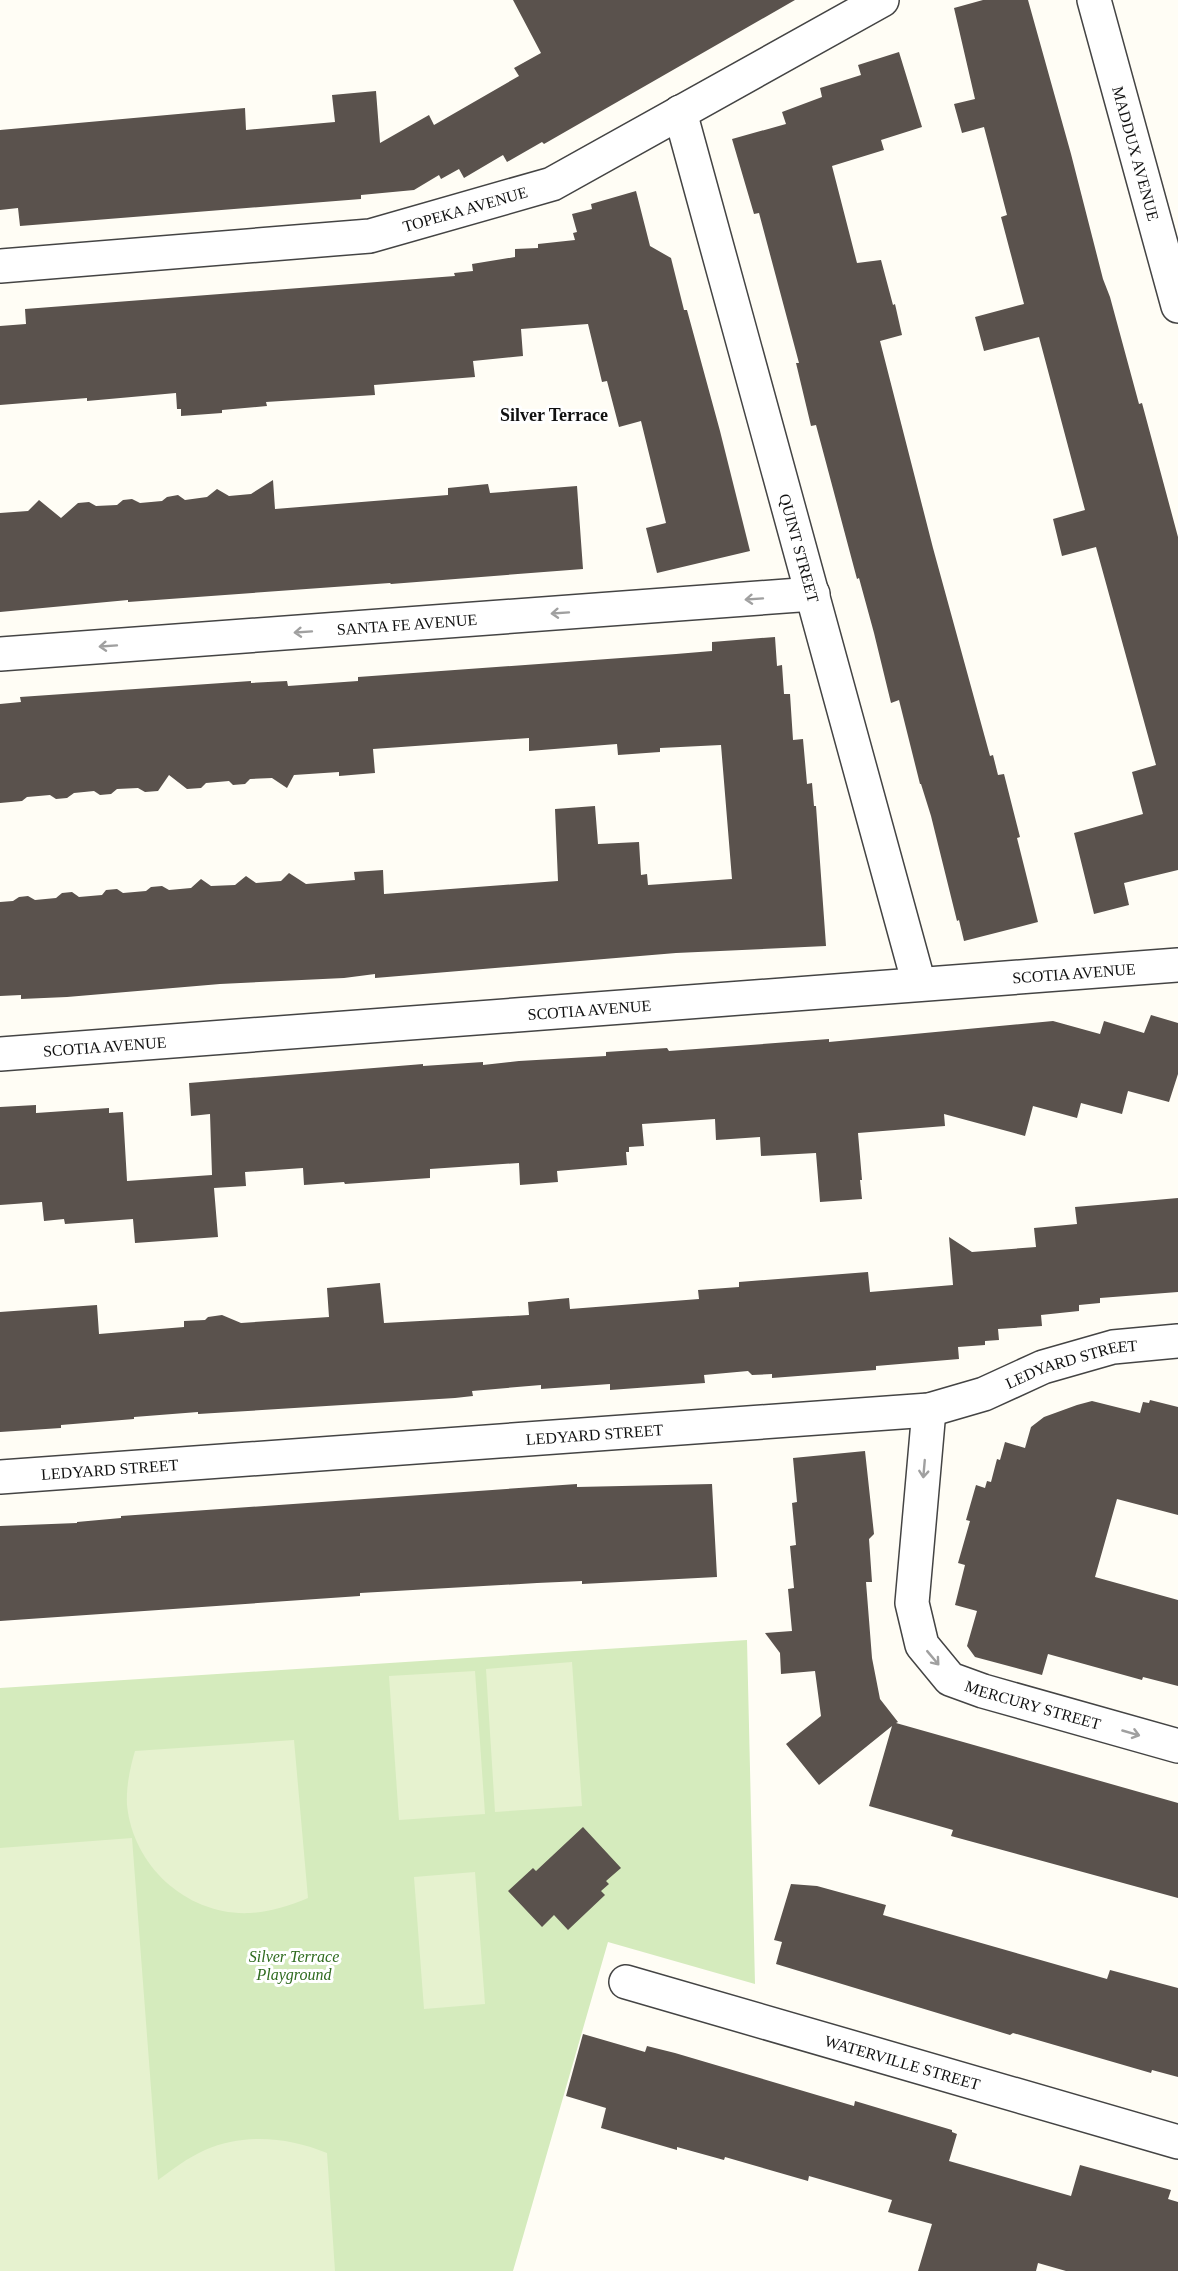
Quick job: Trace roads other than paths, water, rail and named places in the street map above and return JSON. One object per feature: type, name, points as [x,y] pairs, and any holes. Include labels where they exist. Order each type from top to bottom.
[{"type":"street","name":"TOPEKA AVENUE","points":[[0,266],[370,236],[552,184],[882,0]]},
{"type":"street","name":"MADDUX AVENUE","points":[[1094,0],[1178,306]]},
{"type":"street","name":"QUINT STREET","points":[[680,112],[919,984]]},
{"type":"street","name":"SANTA FE AVENUE","points":[[0,654],[813,594]]},
{"type":"street","name":"SCOTIA AVENUE","points":[[0,1054],[1178,965]]},
{"type":"street","name":"LEDYARD STREET","points":[[0,1478],[929,1410],[984,1394],[1043,1367],[1113,1347],[1178,1341]]},
{"type":"street","name":"MERCURY STREET","points":[[929,1410],[912,1603],[922,1645],[950,1679],[983,1691],[1178,1746]]},
{"type":"street","name":"WATERVILLE STREET","points":[[626,1982],[1178,2142]]},
{"type":"district","name":"Silver Terrace","points":[[554,415]]},
{"type":"park label","name":"Silver Terrace Playground","points":[[294,1965]]}]
